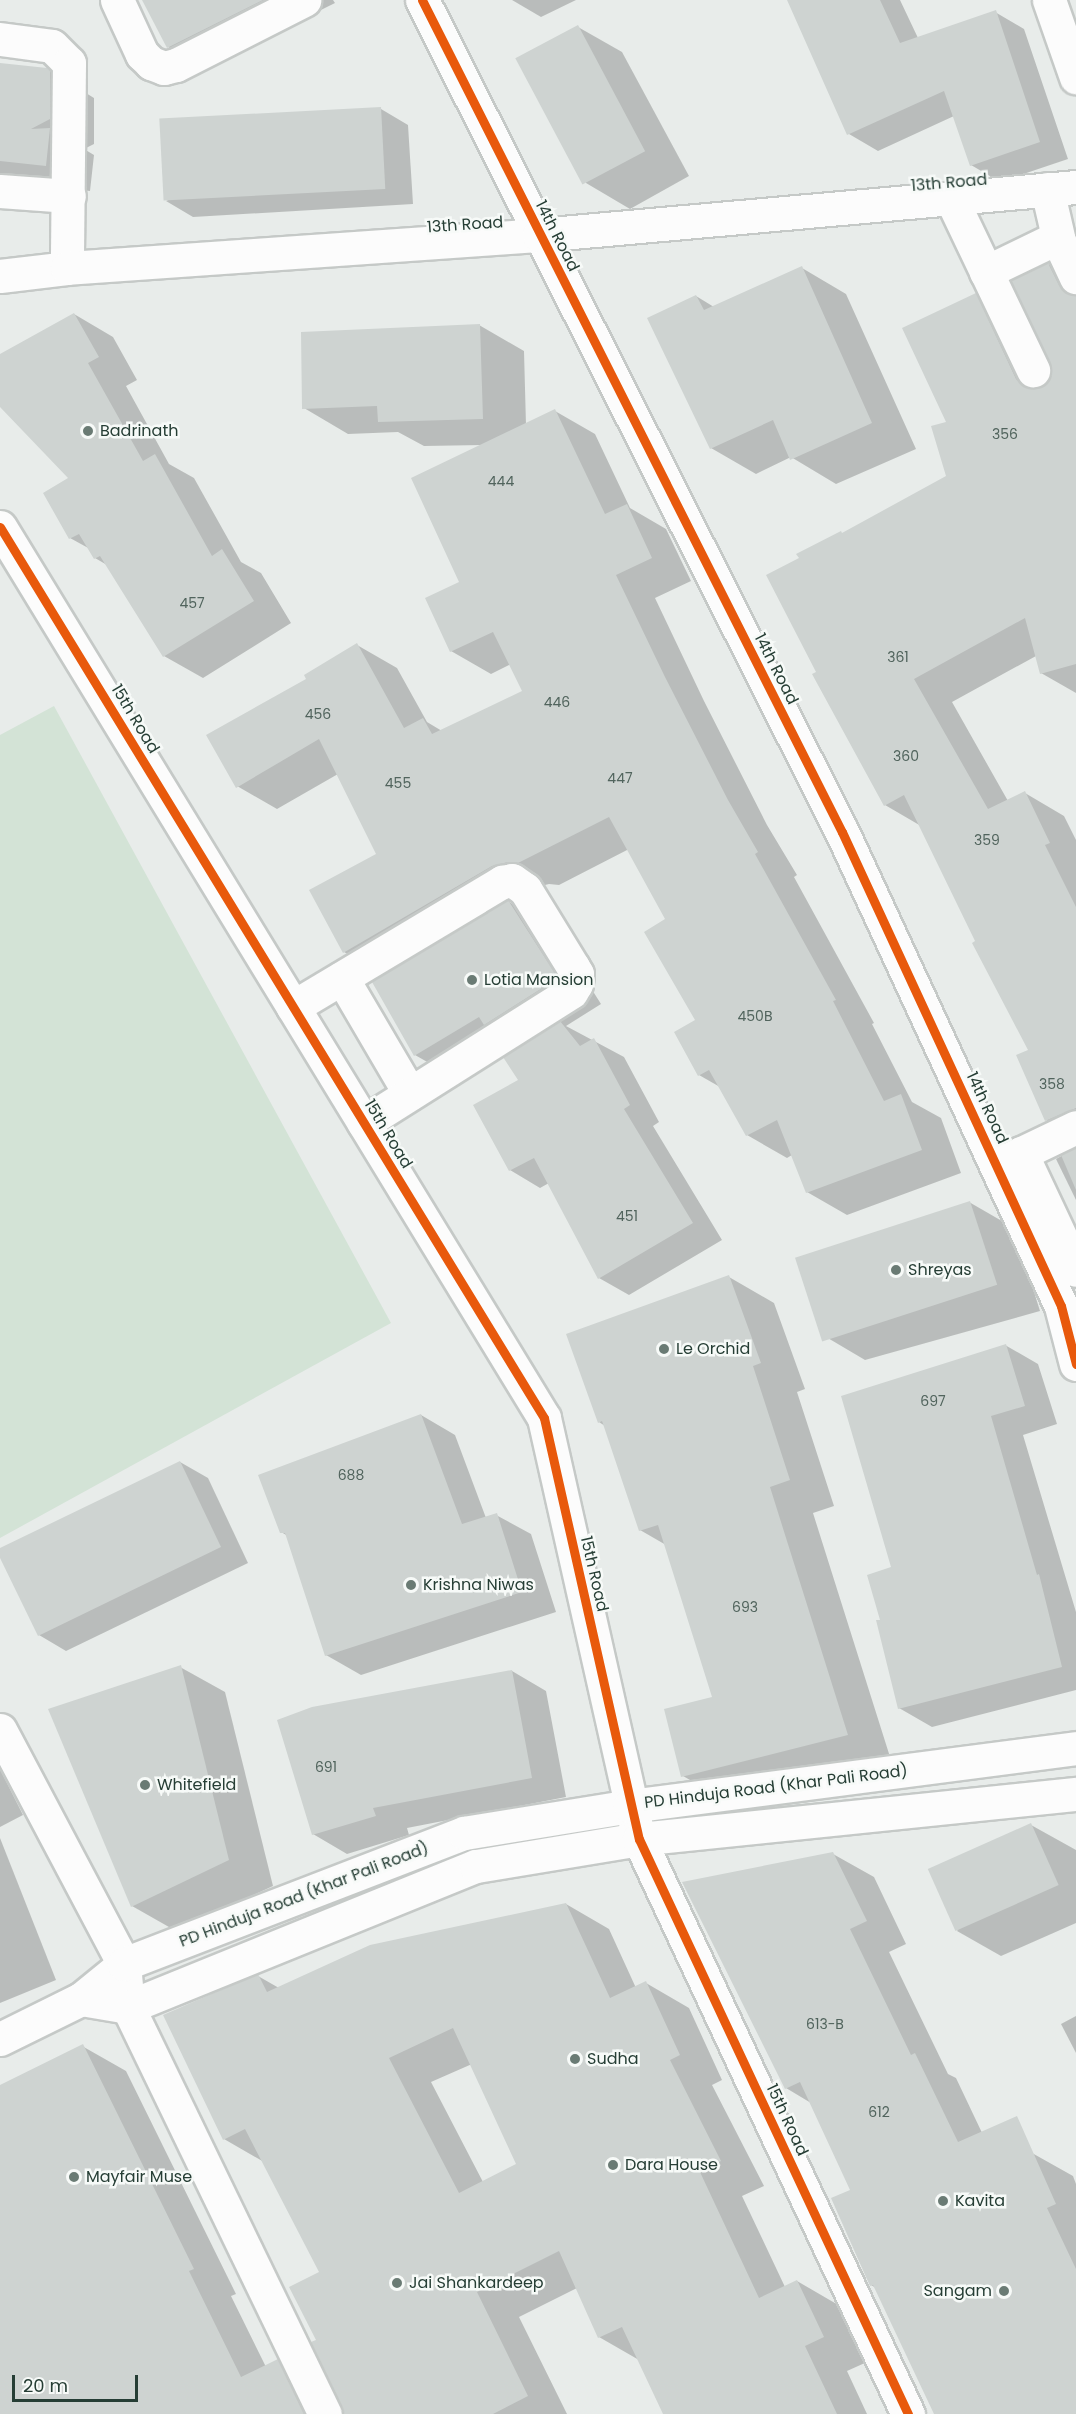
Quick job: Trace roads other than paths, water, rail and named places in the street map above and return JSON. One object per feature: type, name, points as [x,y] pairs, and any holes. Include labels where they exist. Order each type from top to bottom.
[{"type":"street","points":[[117,0],[142,54],[151,63],[164,68],[176,65],[304,0]]},
{"type":"street","name":"14th Road","points":[[422,0],[539,235],[1009,1159],[1069,1302],[1076,1364]]},
{"type":"street","points":[[1049,0],[1076,77]]},
{"type":"street","points":[[0,39],[51,46],[69,63],[68,268]]},
{"type":"street","points":[[1061,188],[1059,241],[1076,277]]},
{"type":"street","name":"13th Road","points":[[0,276],[68,268],[539,235],[1061,188]]},
{"type":"street","points":[[0,191],[69,196]]},
{"type":"street","points":[[951,198],[1032,370]]},
{"type":"street","points":[[986,272],[1050,241]]},
{"type":"street","name":"15th Road","points":[[0,527],[543,1418],[639,1839],[908,2414]]},
{"type":"street","points":[[293,1007],[502,882],[512,880],[525,889],[573,967],[577,974],[576,984],[571,992],[364,1123]]},
{"type":"street","points":[[342,978],[410,1094]]},
{"type":"street","points":[[1076,1127],[1009,1159],[1076,1270]]},
{"type":"street","points":[[0,1730],[124,1964],[128,2007],[325,2414]]},
{"type":"street","name":"PD Hinduja Road (Khar Pali Road)","points":[[0,2039],[81,1999],[124,1964],[464,1833],[630,1806],[1076,1748]]},
{"type":"street","points":[[81,1999],[128,2007],[476,1866],[639,1839],[1076,1794]]},
{"type":"place","name":"Badrinath","points":[[88,431]]},
{"type":"place","name":"Lotia Mansion","points":[[472,980]]},
{"type":"place","name":"Shreyas","points":[[896,1270]]},
{"type":"place","name":"Le Orchid","points":[[664,1349]]},
{"type":"place","name":"Krishna Niwas","points":[[411,1585]]},
{"type":"place","name":"Whitefield","points":[[145,1785]]},
{"type":"place","name":"Sudha","points":[[575,2059]]},
{"type":"place","name":"Dara House","points":[[613,2165]]},
{"type":"place","name":"Mayfair Muse","points":[[74,2177]]},
{"type":"place","name":"Kavita","points":[[943,2201]]},
{"type":"place","name":"Jai Shankardeep","points":[[397,2283]]},
{"type":"place","name":"Sangam","points":[[1004,2291]]}]
